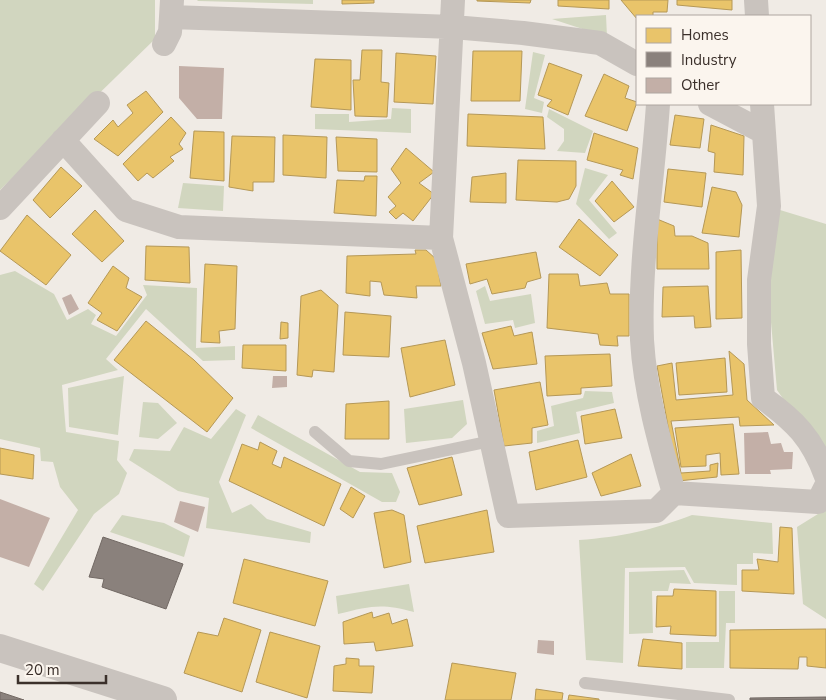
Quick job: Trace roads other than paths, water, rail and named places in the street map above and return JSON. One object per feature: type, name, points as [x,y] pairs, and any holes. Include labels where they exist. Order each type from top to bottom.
[{"type":"street","points":[[453,0],[441,238],[474,363],[508,516],[656,511],[674,493],[818,502],[826,486]]},
{"type":"street","points":[[756,0],[757,15]]},
{"type":"street","points":[[164,44],[170,32],[171,9],[523,33],[600,43],[636,63]]},
{"type":"street","points":[[0,208],[98,103]]},
{"type":"street","points":[[658,105],[642,289],[642,342],[655,424],[674,493]]},
{"type":"street","points":[[712,105],[763,132]]},
{"type":"street","points":[[762,105],[769,206],[759,280],[759,344],[763,398],[793,420],[819,456],[826,476]]},
{"type":"street","points":[[64,140],[126,210],[179,227],[441,238]]},
{"type":"street","points":[[0,648],[115,693],[163,700]]},
{"type":"lane","points":[[315,432],[349,461],[381,464],[491,441]]},
{"type":"lane","points":[[585,683],[729,700]]}]
